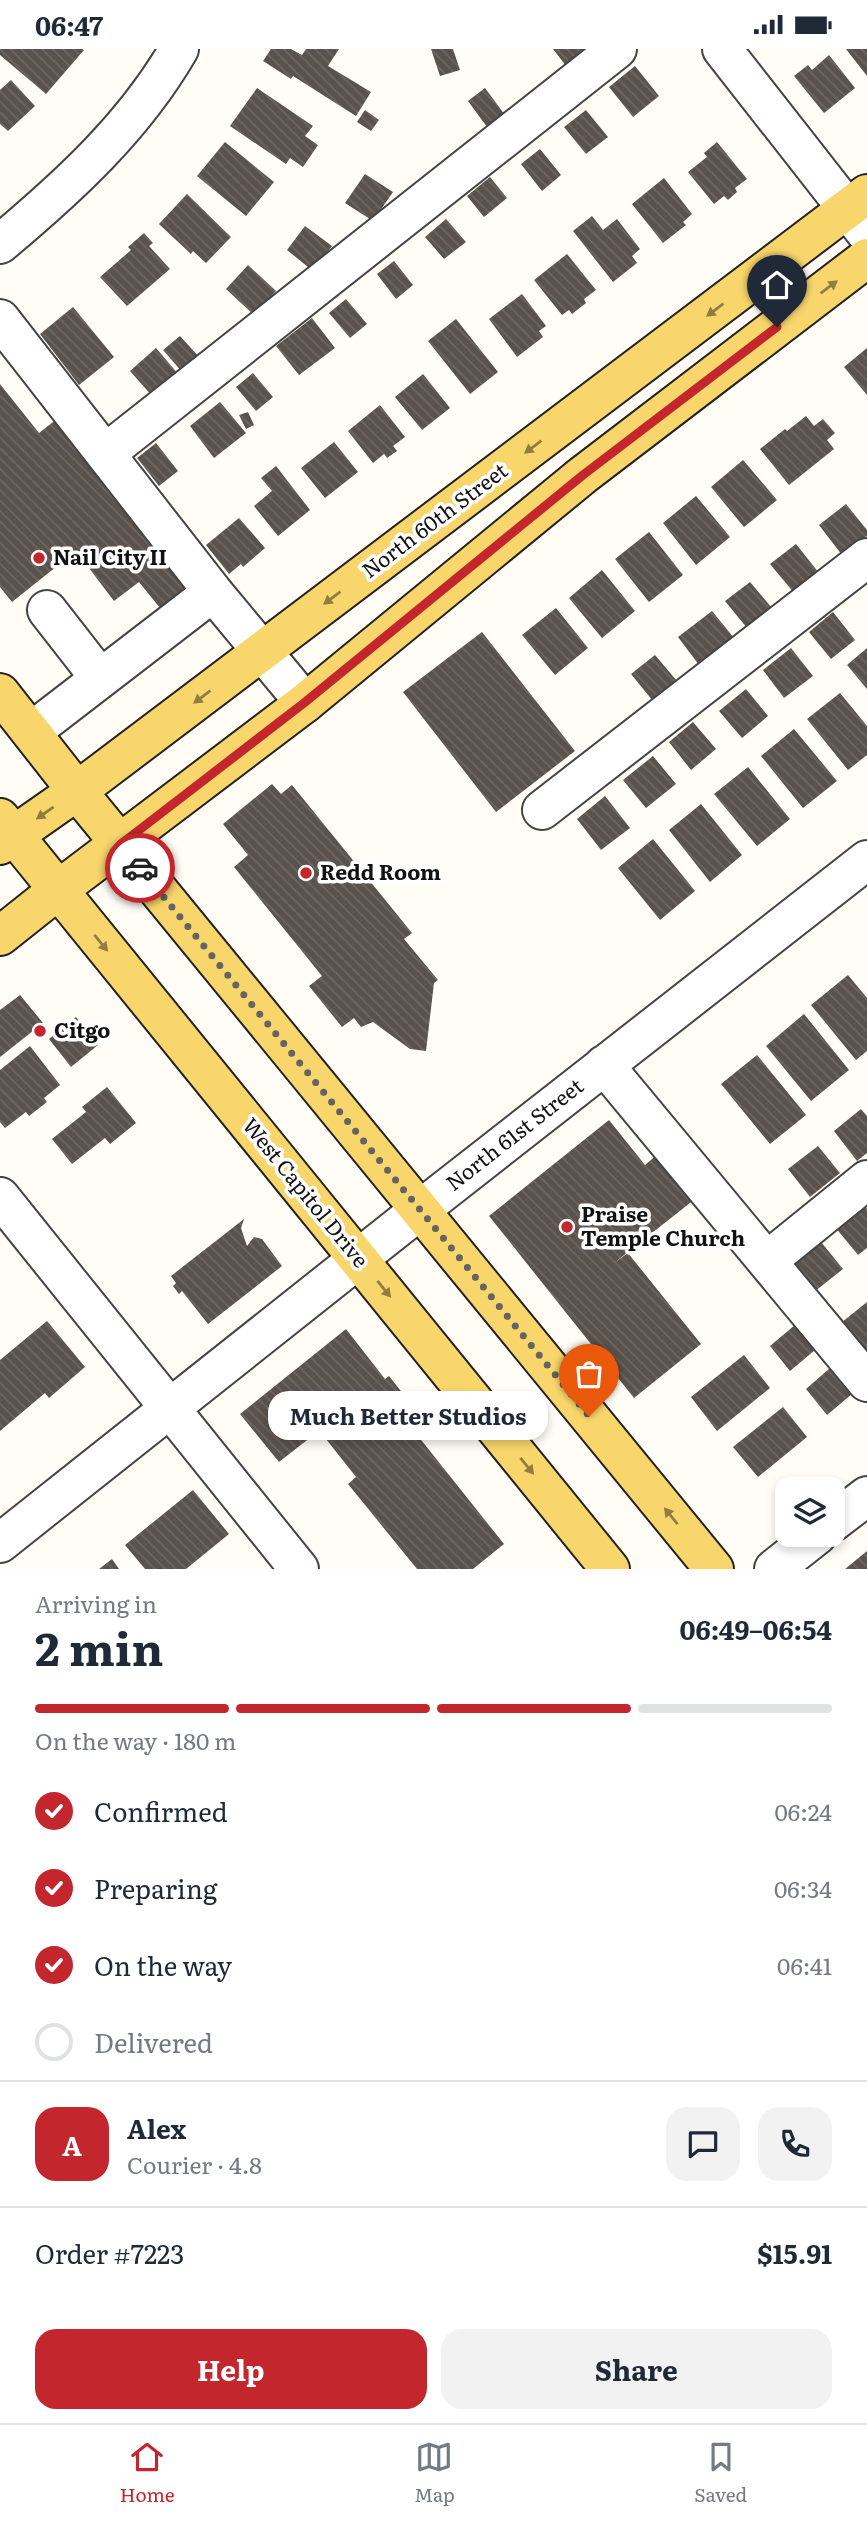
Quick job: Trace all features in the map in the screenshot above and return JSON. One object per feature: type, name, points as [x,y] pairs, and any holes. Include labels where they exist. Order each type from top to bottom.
[{"type":"main road","name":"North 60th Street","points":[[5,832],[77,791],[263,651],[861,212]]},
{"type":"main road","points":[[0,936],[304,703],[583,475],[867,258]]},
{"type":"main road","points":[[0,693],[77,791],[714,1569]]},
{"type":"main road","name":"West Capitol Drive","points":[[5,832],[58,890],[610,1569]]},
{"type":"street","points":[[0,244],[45,207],[93,161],[134,114],[178,49]]},
{"type":"street","points":[[106,453],[617,49]]},
{"type":"street","points":[[722,49],[861,212]]},
{"type":"street","points":[[0,319],[304,703]]},
{"type":"street","points":[[542,810],[867,558]]},
{"type":"street","points":[[31,732],[214,592]]},
{"type":"street","points":[[47,610],[100,678]]},
{"type":"street","name":"North 61st Street","points":[[0,1543],[867,860]]},
{"type":"street","points":[[604,1065],[867,1382]]},
{"type":"street","points":[[767,1261],[867,1180]]},
{"type":"street","points":[[7,1219],[170,1408],[299,1569]]},
{"type":"street","points":[[845,1513],[867,1496]]},
{"type":"street","points":[[774,1569],[802,1547]]},
{"type":"building","points":[[0,49],[84,50],[46,94],[0,55]]},
{"type":"building","points":[[271,49],[291,49],[302,55],[306,49],[339,49],[328,66],[371,92],[356,116],[293,76],[291,79],[263,61]]},
{"type":"building","points":[[431,49],[453,49],[460,70],[440,76]]},
{"type":"building","points":[[553,49],[598,49],[570,71]]},
{"type":"building","points":[[846,49],[867,49],[867,76]]},
{"type":"building","points":[[829,55],[855,88],[824,113],[794,76],[808,65],[812,70]]},
{"type":"building","points":[[635,66],[659,96],[633,117],[609,87]]},
{"type":"building","points":[[11,80],[35,106],[8,131],[0,124],[0,90]]},
{"type":"building","points":[[257,88],[313,126],[305,136],[318,145],[303,167],[290,158],[286,164],[230,126]]},
{"type":"building","points":[[485,88],[505,115],[487,127],[468,101]]},
{"type":"building","points":[[365,110],[379,120],[371,131],[357,122]]},
{"type":"building","points":[[586,110],[608,137],[586,154],[564,127]]},
{"type":"building","points":[[225,142],[274,182],[246,216],[197,176]]},
{"type":"building","points":[[717,142],[747,179],[735,188],[737,192],[728,200],[724,196],[714,204],[688,172],[707,157],[704,153]]},
{"type":"building","points":[[540,149],[561,175],[542,191],[521,164]]},
{"type":"building","points":[[365,174],[393,192],[373,221],[345,203]]},
{"type":"building","points":[[490,177],[507,198],[484,217],[467,196]]},
{"type":"building","points":[[664,178],[692,214],[683,222],[686,225],[663,243],[632,204]]},
{"type":"building","points":[[187,194],[231,237],[206,263],[193,251],[191,254],[159,224]]},
{"type":"building","points":[[592,216],[603,230],[617,219],[640,249],[632,256],[637,263],[613,282],[573,231]]},
{"type":"building","points":[[446,219],[466,242],[444,259],[425,237]]},
{"type":"building","points":[[305,226],[332,246],[313,271],[287,250]]},
{"type":"building","points":[[144,233],[153,243],[149,246],[170,269],[127,306],[100,277],[131,250],[128,247]]},
{"type":"building","points":[[567,254],[596,290],[584,299],[586,303],[572,314],[569,310],[562,315],[534,280]]},
{"type":"building","points":[[394,261],[413,285],[396,299],[377,274]]},
{"type":"building","points":[[248,265],[276,291],[254,315],[226,289]]},
{"type":"building","points":[[522,294],[546,326],[539,331],[543,337],[517,357],[489,319]]},
{"type":"building","points":[[346,299],[367,324],[350,338],[329,313]]},
{"type":"building","points":[[73,307],[114,357],[79,385],[40,334]]},
{"type":"building","points":[[312,318],[335,348],[299,375],[276,346]]},
{"type":"building","points":[[456,319],[498,372],[470,394],[428,341]]},
{"type":"building","points":[[180,336],[200,358],[183,373],[163,350]]},
{"type":"building","points":[[156,348],[179,375],[154,398],[130,371]]},
{"type":"building","points":[[867,348],[867,395],[844,367]]},
{"type":"building","points":[[253,373],[273,397],[256,411],[236,387]]},
{"type":"building","points":[[423,374],[450,408],[422,430],[395,397]]},
{"type":"building","points":[[0,384],[39,433],[62,415],[193,583],[160,608],[139,582],[114,601],[76,551],[12,602],[0,587]]},
{"type":"building","points":[[220,402],[246,433],[214,458],[190,426]]},
{"type":"building","points":[[380,405],[405,437],[393,446],[397,451],[387,458],[384,454],[373,463],[348,431]]},
{"type":"building","points":[[248,412],[254,425],[246,429],[239,415]]},
{"type":"building","points":[[806,416],[814,426],[823,419],[835,433],[827,440],[834,449],[789,485],[760,449]]},
{"type":"building","points":[[334,442],[358,472],[325,498],[301,468]]},
{"type":"building","points":[[156,443],[178,471],[159,486],[137,458]]},
{"type":"building","points":[[743,460],[777,500],[744,527],[711,487]]},
{"type":"building","points":[[276,466],[310,510],[278,536],[254,506],[272,491],[261,478]]},
{"type":"building","points":[[696,496],[730,537],[696,565],[663,523]]},
{"type":"building","points":[[846,504],[867,530],[867,536],[842,555],[819,525]]},
{"type":"building","points":[[239,518],[265,548],[243,567],[241,564],[229,574],[206,545]]},
{"type":"building","points":[[649,532],[683,575],[649,602],[615,559]]},
{"type":"building","points":[[796,544],[819,573],[794,593],[770,564]]},
{"type":"building","points":[[602,570],[635,611],[602,638],[569,598]]},
{"type":"building","points":[[750,582],[772,608],[747,628],[725,601]]},
{"type":"building","points":[[556,608],[588,648],[555,675],[522,635]]},
{"type":"building","points":[[712,611],[734,638],[699,665],[678,637]]},
{"type":"building","points":[[833,612],[855,640],[831,659],[809,632]]},
{"type":"building","points":[[482,632],[575,751],[496,812],[403,692]]},
{"type":"building","points":[[791,648],[813,676],[784,698],[763,670]]},
{"type":"building","points":[[867,648],[867,689],[847,665]]},
{"type":"building","points":[[655,655],[677,681],[653,701],[631,674]]},
{"type":"building","points":[[746,689],[768,716],[742,738],[719,711]]},
{"type":"building","points":[[840,693],[867,726],[867,755],[848,770],[807,719]]},
{"type":"building","points":[[693,722],[716,749],[691,770],[669,742]]},
{"type":"building","points":[[794,729],[837,781],[803,808],[761,756]]},
{"type":"building","points":[[653,756],[676,784],[646,808],[623,780]]},
{"type":"building","points":[[748,767],[790,819],[757,846],[714,794]]},
{"type":"building","points":[[272,784],[281,794],[292,785],[412,933],[404,939],[438,980],[434,983],[426,1051],[410,1049],[373,1022],[361,1027],[354,1018],[342,1027],[309,986],[322,976],[234,867],[248,855],[223,824]]},
{"type":"building","points":[[605,796],[630,828],[601,850],[577,819]]},
{"type":"building","points":[[701,804],[742,855],[710,882],[669,830]]},
{"type":"building","points":[[653,839],[695,891],[660,920],[618,868]]},
{"type":"building","points":[[848,975],[867,998],[867,1051],[856,1060],[811,1005]]},
{"type":"building","points":[[20,995],[43,1023],[0,1057],[0,1010]]},
{"type":"building","points":[[804,1014],[849,1070],[811,1101],[766,1046]]},
{"type":"building","points":[[76,1017],[98,1045],[71,1067],[49,1039]]},
{"type":"building","points":[[30,1046],[60,1085],[44,1098],[47,1102],[29,1116],[26,1112],[5,1128],[0,1122],[0,1070]]},
{"type":"building","points":[[757,1055],[806,1115],[770,1144],[721,1084]]},
{"type":"building","points":[[107,1087],[136,1123],[110,1144],[105,1138],[72,1164],[52,1139],[86,1112],[82,1107]]},
{"type":"building","points":[[861,1109],[867,1116],[867,1153],[857,1161],[834,1131]]},
{"type":"building","points":[[609,1120],[645,1165],[658,1154],[695,1199],[614,1263],[628,1253],[701,1344],[634,1398],[489,1216]]},
{"type":"building","points":[[818,1146],[840,1173],[810,1197],[788,1169]]},
{"type":"building","points":[[863,1203],[867,1209],[867,1248],[858,1255],[835,1227]]},
{"type":"building","points":[[244,1219],[241,1228],[247,1246],[254,1237],[262,1239],[282,1266],[208,1324],[182,1291],[179,1294],[173,1286],[176,1283],[171,1276]]},
{"type":"building","points":[[821,1242],[843,1269],[814,1292],[792,1265]]},
{"type":"building","points":[[867,1302],[867,1357],[841,1323]]},
{"type":"building","points":[[47,1321],[85,1367],[49,1398],[45,1393],[0,1431],[0,1360]]},
{"type":"building","points":[[795,1325],[815,1350],[790,1371],[770,1346]]},
{"type":"building","points":[[346,1329],[385,1379],[389,1376],[426,1423],[414,1431],[504,1544],[473,1569],[417,1569],[348,1484],[356,1477],[326,1439],[358,1413],[352,1405],[279,1462],[240,1414]]},
{"type":"building","points":[[744,1355],[770,1388],[717,1431],[691,1397]]},
{"type":"building","points":[[830,1368],[852,1394],[827,1415],[806,1389]]},
{"type":"building","points":[[783,1407],[807,1437],[758,1477],[733,1447]]},
{"type":"building","points":[[193,1490],[229,1534],[186,1569],[145,1569],[125,1545]]},
{"type":"building","points":[[867,1551],[867,1569],[845,1569]]},
{"type":"building","points":[[112,1559],[119,1569],[99,1569]]},
{"type":"way so far","points":[[140,868],[589,1416]]},
{"type":"place","name":"Nail City II","points":[[39,558]]},
{"type":"place","name":"Redd Room","points":[[306,873]]},
{"type":"place","name":"Citgo","points":[[40,1031]]},
{"type":"place","name":"Praise Temple Church","points":[[567,1227]]},
{"type":"place","name":"Much Better Studios","points":[[589,1416]]},
{"type":"route","points":[[140,868],[121,844],[304,703],[583,475],[777,327]]}]
